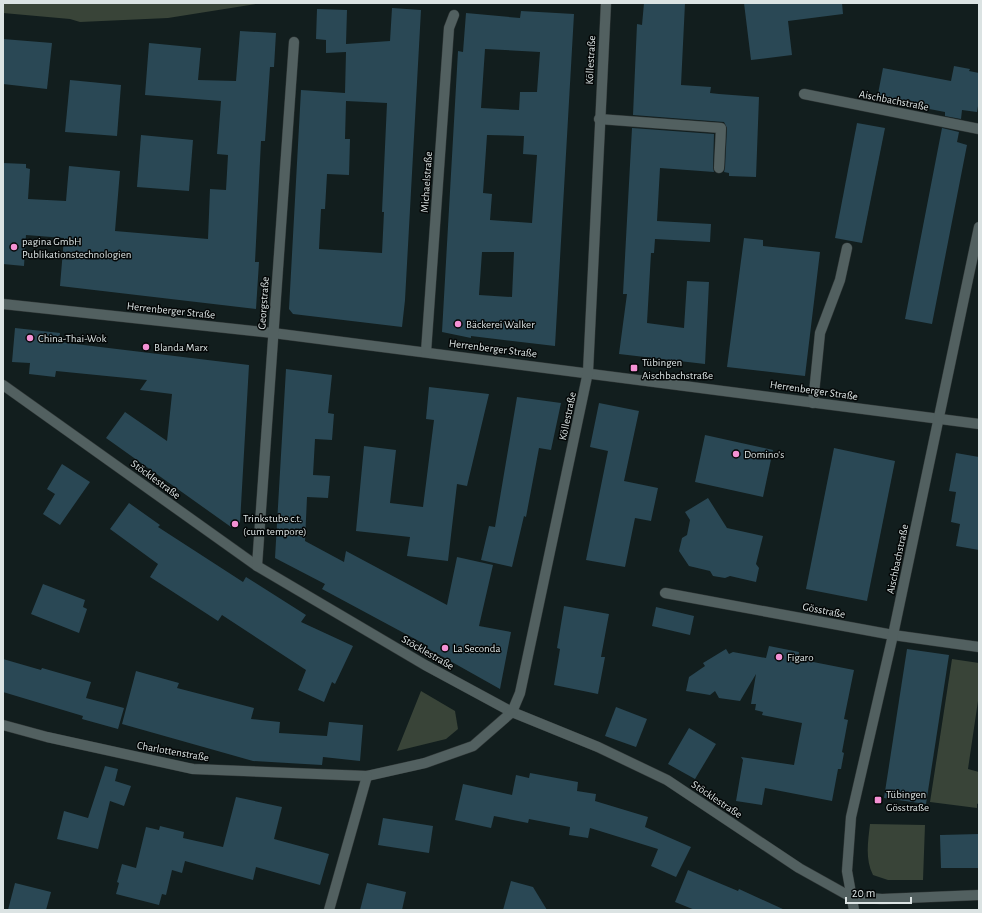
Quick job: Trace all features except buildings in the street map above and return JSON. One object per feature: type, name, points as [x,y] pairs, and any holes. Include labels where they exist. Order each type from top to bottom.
[{"type":"street","name":"Köllestraße","points":[[512,712],[520,693],[588,372],[599,119],[606,3]]},
{"type":"street","name":"Michaelstraße","points":[[426,352],[449,28],[454,15]]},
{"type":"street","name":"Georgstraße","points":[[257,566],[294,42]]},
{"type":"street","name":"Aischbachstraße","points":[[804,94],[979,129]]},
{"type":"street","points":[[599,119],[721,128],[719,168]]},
{"type":"street","name":"Aischbachstraße","points":[[851,897],[847,870],[851,816],[893,635],[979,228]]},
{"type":"street","points":[[813,403],[820,333],[840,280],[847,248]]},
{"type":"street","name":"Herrenberger Straße","points":[[3,304],[273,333],[588,372],[979,424]]},
{"type":"street","name":"Stöcklestraße","points":[[3,385],[257,566],[425,665],[512,712],[598,747],[667,780],[799,868],[851,897]]},
{"type":"street","name":"Gösstraße","points":[[665,593],[893,635],[979,646]]},
{"type":"street","name":"Charlottenstraße","points":[[3,725],[47,737],[193,769],[367,776],[425,763],[473,746],[512,712]]},
{"type":"street","points":[[329,910],[367,776]]},
{"type":"street","points":[[854,910],[851,897],[882,899],[979,895]]},
{"type":"green space","points":[[3,3],[262,3],[168,18],[80,22],[70,19],[3,13]]},
{"type":"green space","points":[[952,659],[979,663],[979,694],[968,769],[979,772],[979,803],[977,804],[977,808],[930,802]]},
{"type":"green space","points":[[421,691],[455,711],[458,729],[446,739],[397,751]]},
{"type":"green space","points":[[870,824],[925,825],[923,880],[888,880],[873,875],[870,869],[868,857]]},
{"type":"place","name":"pagina GmbH Publikationstechnologien","points":[[14,247]]},
{"type":"place","name":"Bäckerei Walker","points":[[458,324]]},
{"type":"place","name":"China-Thai-Wok","points":[[30,338]]},
{"type":"place","name":"Blanda Marx","points":[[146,347]]},
{"type":"place","name":"Tübingen Aischbachstraße","points":[[634,368]]},
{"type":"place","name":"Domino's","points":[[736,454]]},
{"type":"place","name":"Trinkstube c.t. (cum tempore)","points":[[235,524]]},
{"type":"place","name":"La Seconda","points":[[445,648]]},
{"type":"place","name":"Figaro","points":[[779,657]]},
{"type":"place","name":"Tübingen Gösstraße","points":[[878,800]]}]
